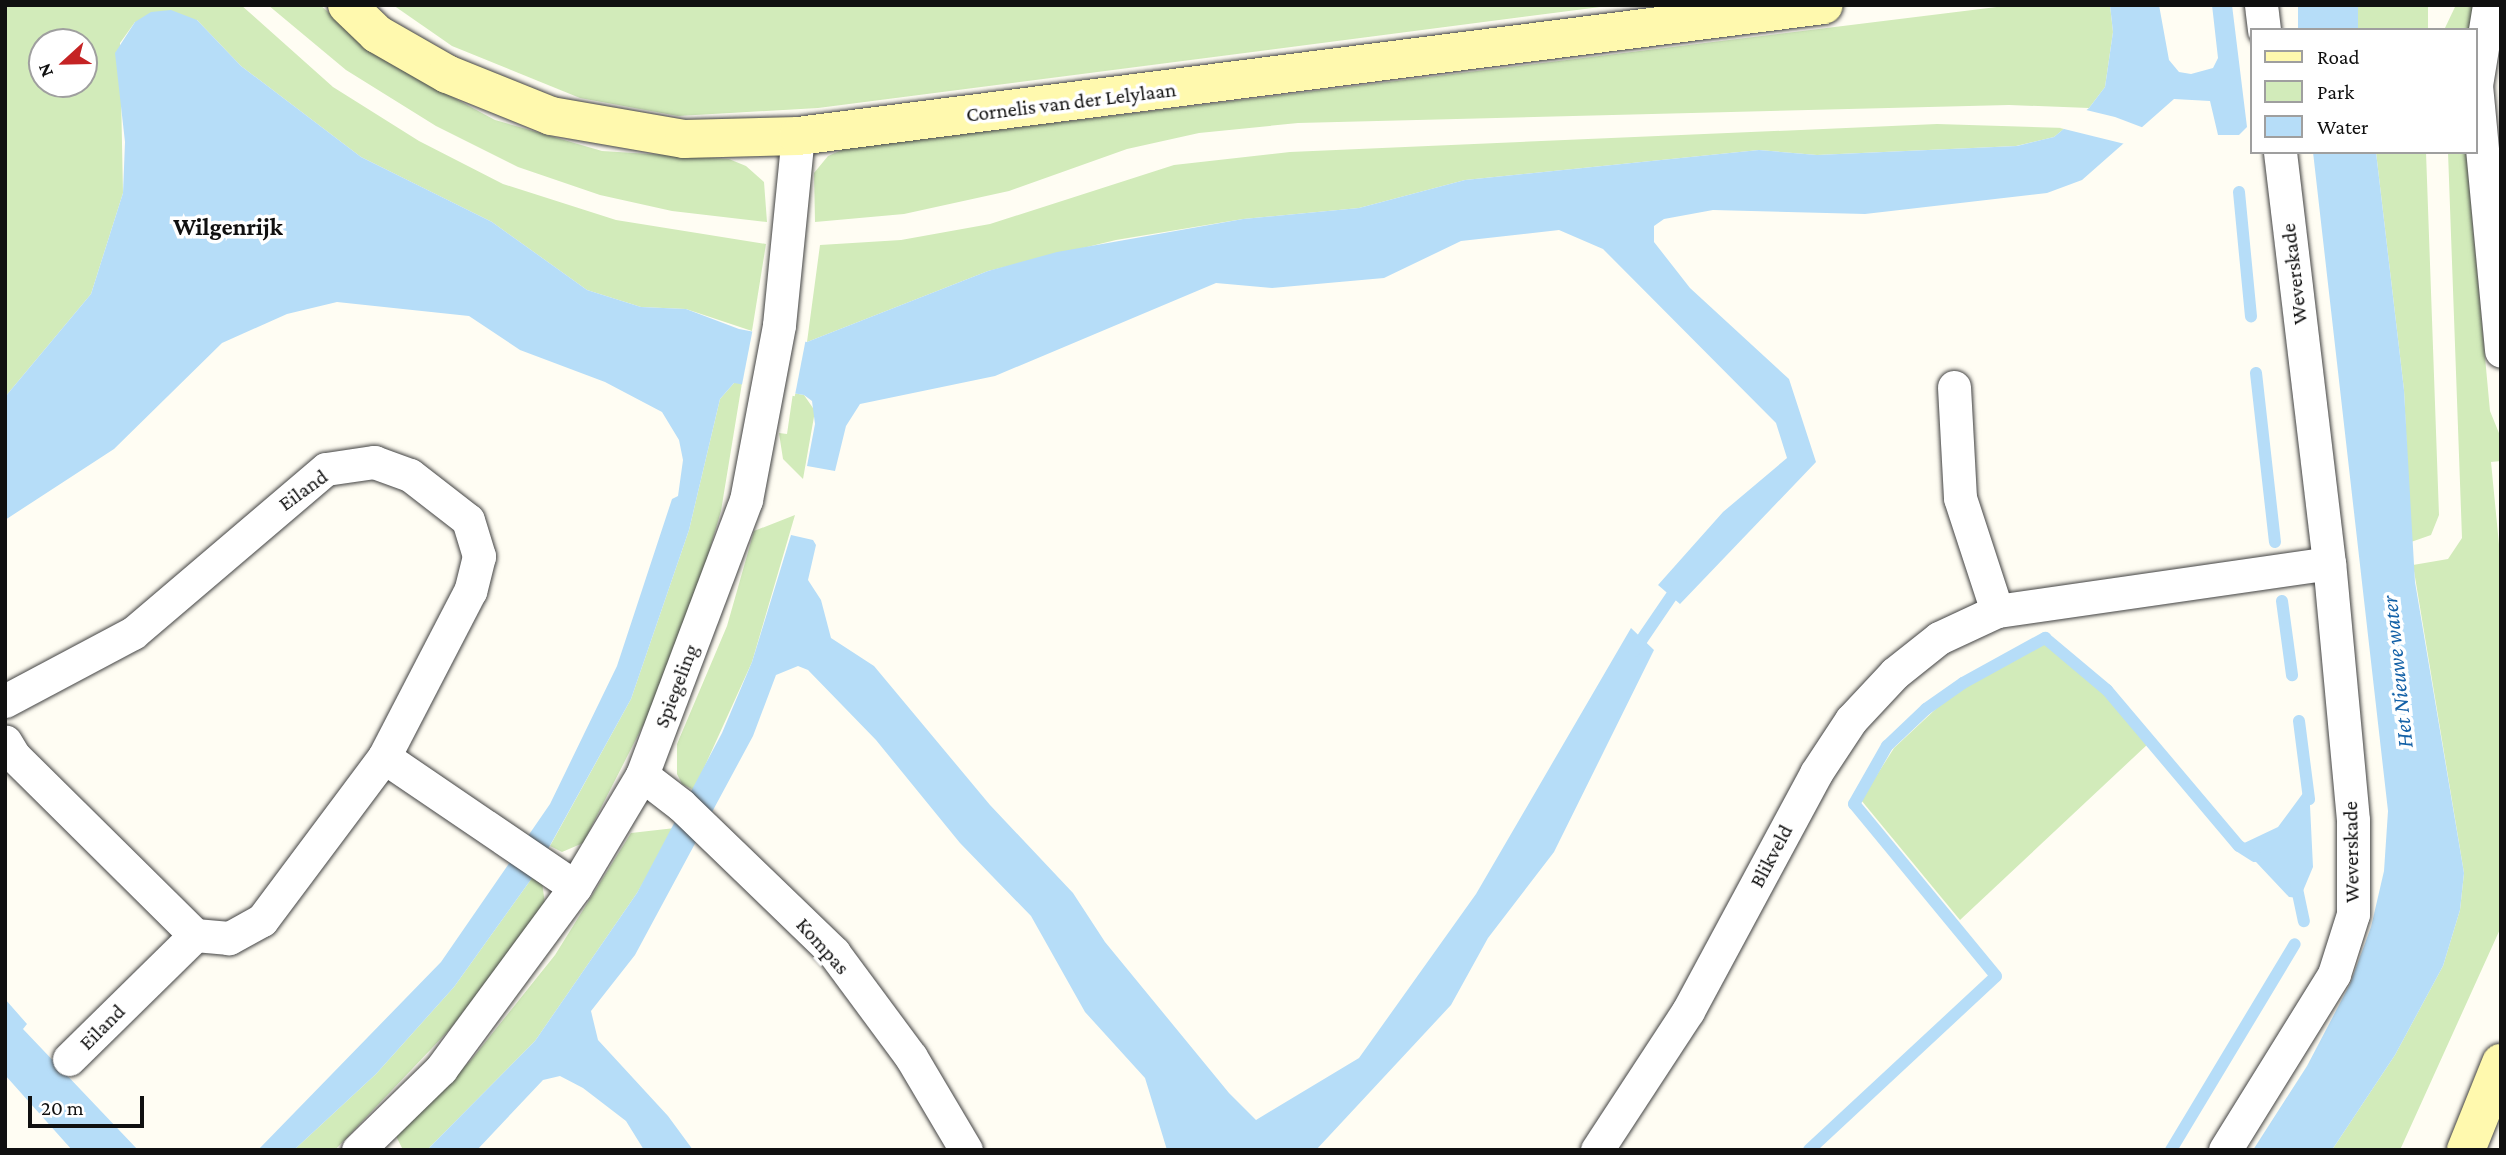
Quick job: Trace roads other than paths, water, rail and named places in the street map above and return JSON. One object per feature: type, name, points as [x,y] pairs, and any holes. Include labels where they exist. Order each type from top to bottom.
[{"type":"street","name":"Cornelis van der Lelylaan","points":[[346,5],[377,34],[447,74],[551,116],[684,139],[798,136],[1824,5]]},
{"type":"street","points":[[2261,5],[2264,28]]},
{"type":"street","points":[[2478,73],[2489,5]]},
{"type":"street","points":[[2478,106],[2501,351]]},
{"type":"street","name":"Spiegeling","points":[[366,1147],[441,1069],[575,887],[642,775],[746,500],[779,325],[798,136]]},
{"type":"street","name":"Weverskade","points":[[2225,1150],[2334,974],[2353,914],[2353,820],[2329,563],[2280,154]]},
{"type":"street","points":[[1954,387],[1960,498],[1997,611]]},
{"type":"street","name":"Eiland","points":[[5,701],[133,633],[326,469],[374,462],[410,475],[468,520],[479,556],[470,591],[384,757],[261,920],[229,938],[195,935],[69,1059]]},
{"type":"street","name":"Blikveld","points":[[1597,1150],[1688,1011],[1816,773],[1851,720],[1895,673],[1939,638],[1997,611],[2329,563]]},
{"type":"street","points":[[5,741],[14,756],[195,935]]},
{"type":"street","points":[[384,757],[575,887]]},
{"type":"street","name":"Kompas","points":[[642,775],[681,805],[834,953],[911,1057],[966,1150]]},
{"type":"street","points":[[2466,1150],[2501,1063]]},
{"type":"street","points":[[2493,1150],[2501,1131]]},
{"type":"water","points":[[2110,5],[2159,5],[2169,60],[2179,72],[2191,74],[2213,68],[2218,58],[2212,5],[2232,5],[2247,127],[2239,135],[2218,135],[2210,101],[2174,99],[2082,180],[2047,193],[1865,214],[1713,210],[1664,219],[1654,226],[1654,242],[1690,288],[1789,379],[1816,462],[1680,604],[1658,585],[1723,512],[1787,458],[1776,423],[1603,249],[1559,230],[1461,241],[1384,278],[1272,288],[1216,283],[995,376],[860,404],[846,426],[835,471],[807,466],[815,424],[812,401],[804,395],[734,383],[720,399],[689,530],[631,699],[532,878],[454,987],[376,1074],[294,1150],[258,1150],[441,962],[550,804],[617,666],[672,499],[678,496],[683,460],[679,440],[662,412],[605,382],[520,350],[469,316],[337,302],[287,314],[222,343],[114,449],[5,520],[5,397],[91,294],[123,193],[125,142],[115,53],[135,22],[151,12],[171,10],[197,20],[241,66],[361,157],[492,222],[587,290],[641,307],[686,309],[739,329],[807,342],[988,271],[1057,252],[1243,219],[1359,208],[1465,180],[1759,150],[1817,155],[2017,146],[2054,137],[2089,108],[2105,87],[2113,32]]},
{"type":"water","points":[[2298,5],[2358,5],[2358,28],[2298,28]]},
{"type":"water","name":"Het Nieuwe water","points":[[2313,154],[2376,154],[2404,390],[2415,582],[2464,873],[2460,910],[2443,966],[2395,1055],[2332,1150],[2253,1150],[2307,1066],[2350,984],[2371,927],[2384,871],[2388,811]]},
{"type":"water","points":[[791,535],[813,540],[816,545],[808,580],[821,600],[831,638],[874,666],[990,805],[1073,893],[1105,942],[1229,1093],[1256,1120],[1359,1058],[1476,894],[1631,628],[1654,650],[1554,852],[1488,938],[1451,1005],[1316,1150],[1167,1150],[1145,1078],[1085,1012],[1031,916],[960,843],[876,740],[808,670],[798,666],[776,675],[753,736],[635,955],[591,1011],[598,1040],[668,1116],[693,1150],[644,1150],[626,1121],[583,1088],[560,1076],[543,1080],[477,1150],[427,1150],[535,1041],[637,893],[722,733],[752,662]]},
{"type":"water","points":[[2309,785],[2313,867],[2300,898],[2289,897],[2240,845],[2278,827]]},
{"type":"water","points":[[5,999],[27,1024],[23,1029],[138,1150],[72,1150],[5,1075]]},
{"type":"waterway","points":[[2239,192],[2251,316]]},
{"type":"waterway","points":[[2256,373],[2275,542]]},
{"type":"waterway","points":[[1634,651],[1681,582]]},
{"type":"waterway","points":[[2282,601],[2292,675]]},
{"type":"waterway","points":[[1809,1150],[1996,976],[1854,804],[1887,746],[1926,709],[1963,683],[2045,638],[2107,690],[2239,846],[2255,856]]},
{"type":"waterway","points":[[2299,721],[2309,799]]},
{"type":"waterway","points":[[2296,884],[2304,921]]},
{"type":"waterway","points":[[2171,1150],[2295,944]]},
{"type":"district","name":"Wilgenrijk","points":[[228,227]]}]
